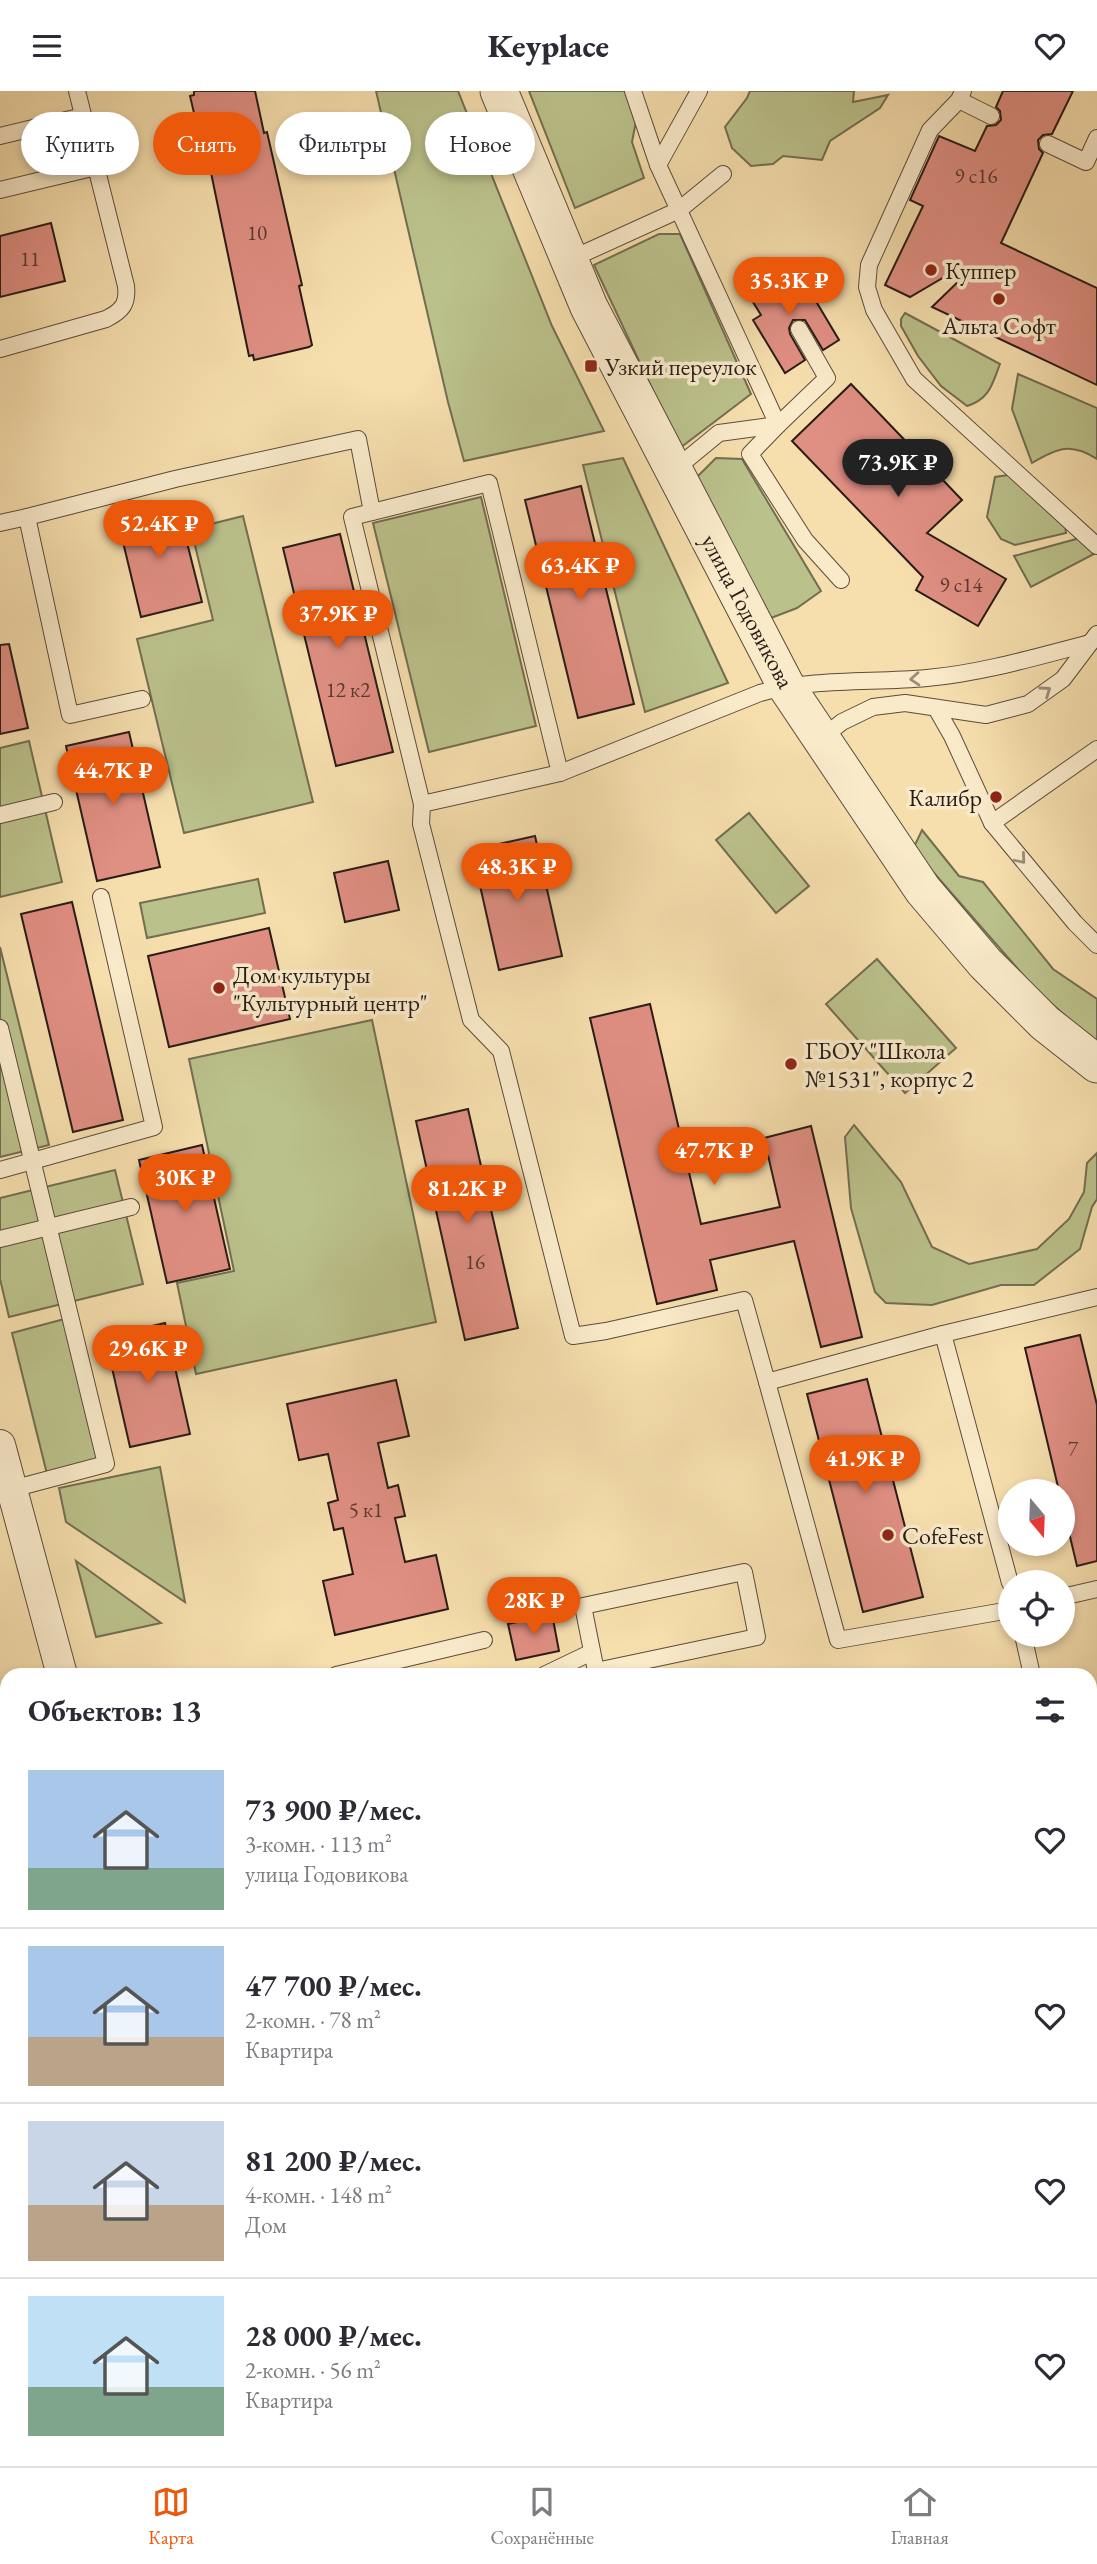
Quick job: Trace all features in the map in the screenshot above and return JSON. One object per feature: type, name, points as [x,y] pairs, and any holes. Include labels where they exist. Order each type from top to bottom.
[{"type":"street","name":"улица Годовикова","points":[[499,91],[589,307],[786,686],[923,890],[949,922],[985,963],[1045,1023],[1097,1064]]},
{"type":"street","points":[[0,1445],[60,1668]]},
{"type":"lane","points":[[77,91],[82,112]]},
{"type":"lane","points":[[633,91],[657,165],[778,425]]},
{"type":"lane","points":[[657,165],[699,91]]},
{"type":"lane","points":[[991,116],[961,95],[930,130],[869,265],[867,287],[874,310],[914,379],[1097,546]]},
{"type":"lane","points":[[0,136],[21,131]]},
{"type":"lane","points":[[1048,144],[1086,162],[1097,138]]},
{"type":"lane","points":[[569,260],[678,210],[723,174]]},
{"type":"lane","points":[[0,190],[63,175]]},
{"type":"lane","points":[[0,349],[106,319],[118,313],[127,300],[127,286],[98,175]]},
{"type":"lane","points":[[799,329],[827,378],[750,454],[805,540],[841,580]]},
{"type":"lane","points":[[674,470],[719,433],[778,425]]},
{"type":"lane","points":[[0,523],[175,479],[358,439],[372,512]]},
{"type":"lane","points":[[559,773],[489,483],[352,517],[422,804],[421,824],[471,1020],[501,1051],[573,1336],[744,1300],[838,1640],[998,1612]]},
{"type":"lane","points":[[27,517],[70,715],[142,699]]},
{"type":"lane","points":[[422,804],[559,773],[760,693],[786,686],[929,678],[969,672],[1094,639]]},
{"type":"lane","points":[[822,739],[842,722],[873,707],[905,703],[986,715],[1028,704],[1063,679],[1094,639]]},
{"type":"lane","points":[[936,708],[952,736],[992,824],[1075,923],[1097,945]]},
{"type":"lane","points":[[992,824],[1097,749]]},
{"type":"lane","points":[[0,815],[54,802]]},
{"type":"lane","points":[[0,1170],[154,1127],[101,897]]},
{"type":"lane","points":[[0,1028],[106,1464],[12,1489]]},
{"type":"lane","points":[[0,1239],[131,1207]]},
{"type":"lane","points":[[767,1381],[943,1334],[1097,1297]]},
{"type":"lane","points":[[943,1334],[1007,1570]]},
{"type":"lane","points":[[595,1668],[583,1606],[744,1572],[757,1637],[610,1668]]},
{"type":"lane","points":[[1075,1594],[1097,1589]]},
{"type":"lane","points":[[366,1668],[484,1640]]},
{"type":"lane","points":[[1026,1647],[1030,1668]]},
{"type":"lane","points":[[559,1668],[592,1652]]},
{"type":"green space","points":[[376,91],[458,91],[466,112],[425,112],[425,175],[492,175],[552,326],[604,431],[464,461],[395,175],[411,175],[411,112],[381,112]]},
{"type":"green space","points":[[529,91],[632,91],[638,111],[632,142],[644,178],[575,208]]},
{"type":"green space","points":[[750,91],[854,91],[853,102],[888,95],[880,108],[830,141],[822,160],[783,156],[773,164],[751,166],[732,148],[725,127]]},
{"type":"green space","points":[[659,234],[680,234],[751,394],[680,448],[594,265]]},
{"type":"green space","points":[[905,313],[1000,364],[989,390],[981,399],[967,406],[941,386],[918,356],[901,326]]},
{"type":"green space","points":[[1018,374],[1097,408],[1097,459],[1079,450],[1064,449],[1032,463],[1012,409]]},
{"type":"green space","points":[[623,458],[728,683],[645,712],[583,465]]},
{"type":"green space","points":[[716,458],[742,459],[821,591],[797,608],[771,618],[696,478]]},
{"type":"green space","points":[[1008,475],[1065,525],[1066,533],[1015,545],[1001,539],[987,517],[995,477]]},
{"type":"green space","points":[[481,497],[536,726],[429,752],[373,523]]},
{"type":"green space","points":[[243,516],[313,802],[184,833],[137,639],[213,620],[191,529]]},
{"type":"green space","points":[[1080,538],[1094,554],[1031,587],[1014,556]]},
{"type":"green space","points":[[29,741],[62,882],[0,897],[0,748]]},
{"type":"green space","points":[[749,813],[809,886],[776,913],[716,840]]},
{"type":"green space","points":[[922,830],[959,876],[983,882],[1053,969],[1097,999],[1097,1043],[1038,992],[913,849]]},
{"type":"green space","points":[[258,879],[265,913],[147,938],[140,903]]},
{"type":"green space","points":[[0,947],[49,1145],[0,1157]]},
{"type":"green space","points":[[877,959],[956,1048],[905,1093],[826,1004]]},
{"type":"green space","points":[[372,1020],[436,1322],[196,1374],[177,1283],[234,1271],[189,1059]]},
{"type":"green space","points":[[854,1125],[901,1182],[932,1247],[969,1264],[1037,1249],[1069,1219],[1084,1192],[1087,1163],[1097,1153],[1097,1199],[1092,1207],[1080,1249],[1034,1285],[1001,1285],[932,1305],[886,1303],[875,1292],[851,1208],[845,1137]]},
{"type":"green space","points":[[115,1170],[143,1284],[9,1317],[0,1279],[0,1198]]},
{"type":"green space","points":[[68,1318],[104,1464],[48,1478],[12,1333]]},
{"type":"green space","points":[[160,1467],[185,1602],[66,1522],[59,1488]]},
{"type":"green space","points":[[76,1561],[161,1623],[96,1637]]},
{"type":"building","points":[[194,91],[255,91],[260,112],[194,112],[190,96],[194,95]]},
{"type":"building","points":[[1003,91],[1073,91],[1052,134],[1043,135],[1038,140],[1039,149],[1043,153],[1001,243],[1097,288],[1097,385],[932,307],[964,276],[958,269],[910,297],[885,285],[923,206],[910,200],[939,136],[975,151],[987,126],[996,125],[1001,120],[1000,111],[996,107]]},
{"type":"building","points":[[261,119],[264,133],[267,132],[302,285],[299,286],[312,345],[254,360],[253,355],[249,356],[211,175],[261,175]]},
{"type":"building","points":[[51,223],[65,281],[0,297],[0,236]]},
{"type":"building","points":[[795,266],[839,340],[823,350],[805,320],[793,320],[789,328],[790,334],[805,360],[785,373],[753,320],[761,315],[748,294]]},
{"type":"building","points":[[851,384],[962,500],[927,533],[1006,579],[978,626],[916,590],[923,577],[792,441]]},
{"type":"building","points":[[581,486],[634,704],[578,718],[525,500]]},
{"type":"building","points":[[177,503],[202,602],[141,617],[117,517]]},
{"type":"building","points":[[340,534],[393,752],[336,766],[283,548]]},
{"type":"building","points":[[9,644],[28,728],[0,734],[0,645]]},
{"type":"building","points":[[129,732],[160,867],[97,881],[66,746]]},
{"type":"building","points":[[535,836],[562,956],[499,970],[472,850]]},
{"type":"building","points":[[388,861],[399,910],[345,922],[334,873]]},
{"type":"building","points":[[72,902],[123,1120],[73,1132],[21,914]]},
{"type":"building","name":"Дом культуры \"Культурный центр\"","points":[[269,928],[290,1019],[169,1047],[148,956]]},
{"type":"building","points":[[650,1004],[701,1224],[780,1207],[764,1138],[811,1126],[862,1337],[821,1347],[794,1241],[710,1260],[717,1290],[657,1304],[590,1018]]},
{"type":"building","points":[[468,1109],[518,1328],[465,1340],[416,1121]]},
{"type":"building","points":[[202,1145],[230,1269],[167,1283],[139,1160]]},
{"type":"building","points":[[165,1323],[190,1434],[130,1447],[105,1337]]},
{"type":"building","points":[[1080,1335],[1097,1405],[1097,1561],[1077,1566],[1075,1556],[1075,1479],[1056,1479],[1025,1348]]},
{"type":"building","points":[[867,1379],[923,1597],[863,1612],[807,1394]]},
{"type":"building","points":[[396,1380],[409,1436],[378,1443],[388,1488],[398,1485],[405,1516],[395,1518],[405,1562],[436,1555],[448,1609],[335,1635],[323,1581],[353,1574],[343,1528],[334,1530],[328,1503],[338,1500],[328,1454],[299,1460],[287,1404]]},
{"type":"building","points":[[552,1614],[559,1651],[516,1660],[508,1624]]},
{"type":"place","name":"Куппер","points":[[931,270]]},
{"type":"place","name":"Альта Софт","points":[[999,299]]},
{"type":"place","name":"Узкий переулок","points":[[591,366]]},
{"type":"place","name":"Калибр","points":[[996,797]]},
{"type":"place","name":"Дом культуры \"Культурный центр\"","points":[[219,988]]},
{"type":"place","name":"ГБОУ \"Школа №1531\", корпус 2","points":[[791,1064]]},
{"type":"place","name":"CofeFest","points":[[888,1535]]}]
